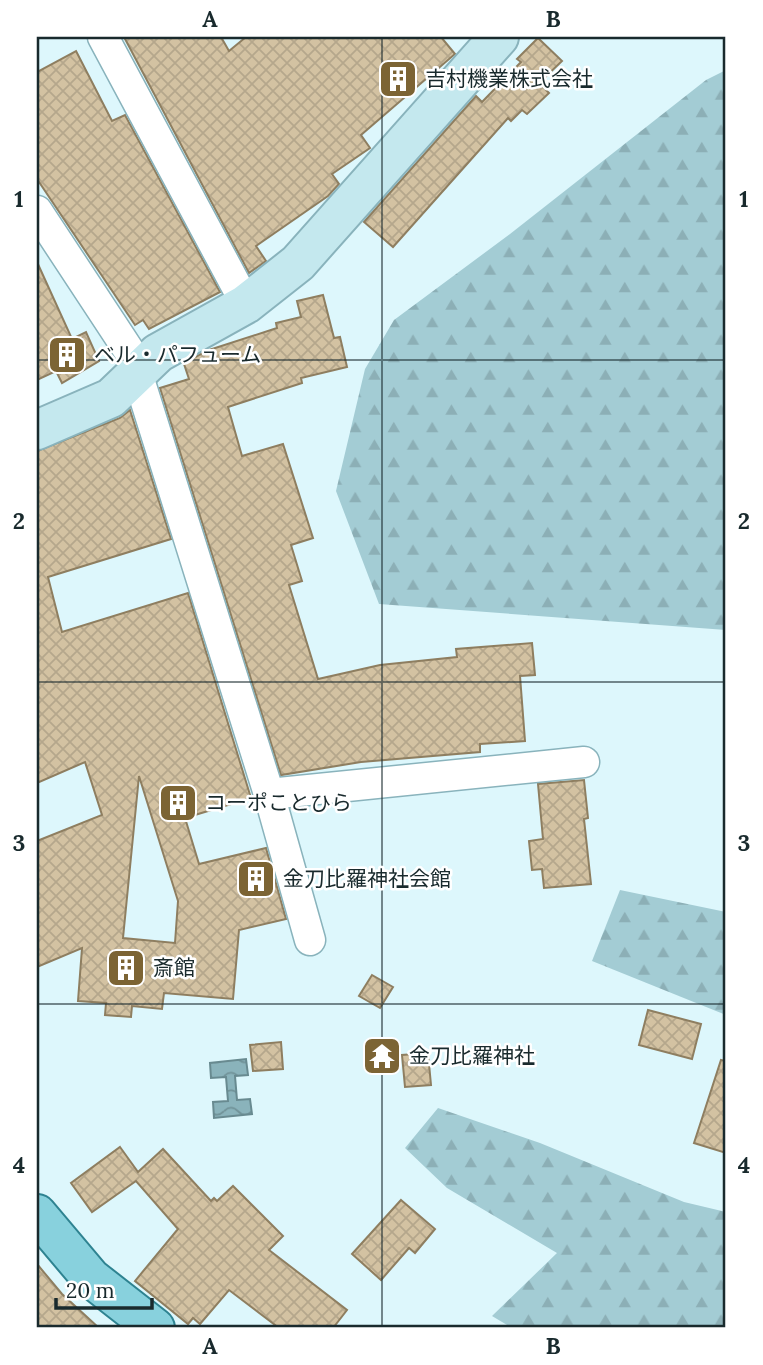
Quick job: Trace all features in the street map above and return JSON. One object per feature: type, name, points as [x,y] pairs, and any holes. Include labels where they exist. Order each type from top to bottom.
[{"type":"main road","points":[[37,1214],[91,1278],[155,1328]]},
{"type":"street","points":[[103,37],[246,304]]},
{"type":"street","points":[[37,430],[111,398],[158,353],[246,304],[299,263],[499,37]]},
{"type":"street","points":[[37,211],[139,371],[269,794],[310,940]]},
{"type":"street","points":[[269,794],[584,762]]},
{"type":"green space","points":[[726,70],[726,630],[379,604],[336,491],[365,369],[394,320],[510,234],[706,80]]},
{"type":"green space","points":[[620,890],[726,912],[726,1015],[592,961]]},
{"type":"green space","points":[[438,1108],[540,1143],[684,1202],[726,1212],[726,1328],[512,1328],[492,1316],[557,1253],[447,1188],[405,1148]]},
{"type":"water","points":[[246,1059],[248,1075],[235,1076],[237,1100],[250,1099],[252,1114],[214,1118],[213,1102],[228,1101],[226,1077],[211,1078],[210,1063]]},
{"type":"building","points":[[124,37],[221,37],[229,51],[246,37],[441,37],[455,54],[361,135],[370,148],[332,174],[339,184],[328,196],[256,246],[266,261],[249,273]]},
{"type":"building","points":[[538,38],[562,61],[539,83],[549,93],[527,114],[522,110],[511,121],[508,118],[393,247],[364,222],[476,96],[482,102],[521,62],[517,59]]},
{"type":"building","points":[[76,51],[112,121],[125,115],[220,292],[149,329],[143,320],[135,325],[37,179],[37,72]]},
{"type":"building","name":"ベル・パフューム","points":[[37,262],[72,339],[86,332],[99,361],[62,383],[56,371],[37,380]]},
{"type":"building","points":[[323,295],[334,338],[340,337],[347,367],[301,378],[302,383],[228,407],[242,456],[283,444],[313,538],[291,545],[302,581],[289,585],[318,679],[380,665],[457,657],[456,649],[532,643],[535,675],[520,676],[525,741],[480,744],[480,752],[361,762],[281,775],[160,388],[189,379],[184,364],[206,351],[277,328],[276,323],[301,317],[297,301]]},
{"type":"building","points":[[130,410],[171,539],[48,577],[62,632],[188,593],[251,798],[185,818],[199,864],[266,848],[286,919],[239,930],[233,999],[164,993],[162,1009],[132,1006],[131,1017],[105,1015],[106,1003],[78,1001],[82,948],[37,967],[37,841],[102,815],[85,762],[37,783],[37,451],[120,418]],"holes":[[[139,776],[178,901],[175,943],[123,938]]]},
{"type":"building","points":[[584,780],[588,818],[584,819],[591,884],[544,888],[542,869],[532,870],[529,841],[543,839],[538,784]]},
{"type":"building","points":[[372,975],[393,987],[380,1008],[359,996]]},
{"type":"building","points":[[648,1010],[701,1024],[692,1059],[639,1045]]},
{"type":"building","points":[[281,1042],[283,1069],[253,1071],[250,1045]]},
{"type":"building","points":[[428,1053],[431,1085],[405,1087],[402,1055]]},
{"type":"building","points":[[721,1060],[726,1061],[726,1153],[694,1143]]},
{"type":"building","points":[[120,1147],[138,1172],[163,1149],[211,1201],[214,1198],[217,1201],[233,1186],[283,1236],[269,1250],[347,1310],[333,1328],[279,1328],[229,1290],[200,1324],[193,1318],[188,1324],[135,1281],[178,1229],[136,1181],[92,1212],[71,1183]]},
{"type":"building","points":[[401,1200],[435,1229],[415,1253],[409,1248],[381,1280],[352,1254]]},
{"type":"building","points":[[37,1264],[62,1294],[99,1328],[37,1328]]},
{"type":"place","name":"吉村機業株式会社","points":[[398,79]]},
{"type":"place","name":"ベル・パフューム","points":[[67,355]]},
{"type":"place","name":"コーポことひら","points":[[178,803]]},
{"type":"place","name":"金刀比羅神社会館","points":[[256,879]]},
{"type":"place","name":"斎館","points":[[126,968]]},
{"type":"place","name":"金刀比羅神社","points":[[382,1056]]}]
